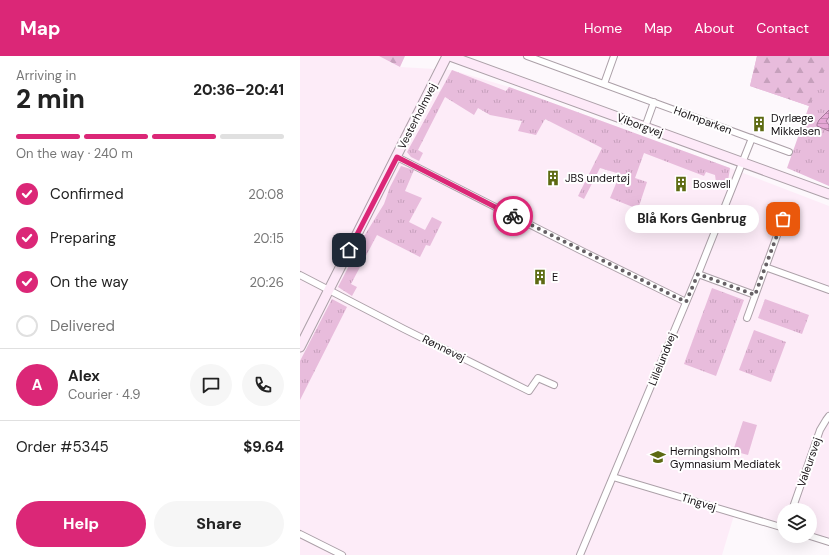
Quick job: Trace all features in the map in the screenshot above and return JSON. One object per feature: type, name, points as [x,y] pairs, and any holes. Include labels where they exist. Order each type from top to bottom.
[{"type":"street","name":"Viborgvej","points":[[449,56],[829,194]]},
{"type":"street","name":"Vesterholmvej","points":[[300,347],[449,56]]},
{"type":"street","name":"Holmparken","points":[[527,56],[789,152]]},
{"type":"street","points":[[604,84],[614,56]]},
{"type":"street","points":[[645,127],[654,102]]},
{"type":"street","points":[[742,162],[752,138]]},
{"type":"street","points":[[397,157],[686,302]]},
{"type":"street","name":"Lillelundvej","points":[[580,555],[698,274],[742,162]]},
{"type":"street","points":[[747,318],[783,219]]},
{"type":"street","points":[[766,267],[829,290]]},
{"type":"street","points":[[698,274],[755,295]]},
{"type":"street","points":[[300,275],[329,290]]},
{"type":"street","name":"Rønnevej","points":[[329,290],[529,391],[538,378],[554,385]]},
{"type":"street","name":"Valeursvej","points":[[794,503],[820,430],[829,416]]},
{"type":"street","name":"Tingvej","points":[[613,477],[777,526]]},
{"type":"street","points":[[300,534],[342,555]]},
{"type":"street","points":[[817,538],[829,542]]},
{"type":"shaded area","points":[[300,56],[379,56],[400,67],[452,70],[509,87],[829,206],[829,539],[817,535],[817,503],[777,503],[777,524],[735,512],[722,555],[300,555]]},
{"type":"shaded area","points":[[829,110],[829,117],[826,121],[829,125],[829,131],[817,126],[817,124]]},
{"type":"green space","points":[[379,56],[405,56],[400,67]]},
{"type":"green space","points":[[757,56],[829,56],[829,186],[787,168],[809,106],[750,86]]},
{"type":"green space","points":[[757,56],[829,56],[809,106],[750,86]]},
{"type":"green space","points":[[452,70],[506,91],[509,87],[730,168],[728,181],[716,182],[715,175],[706,172],[704,176],[644,153],[635,178],[647,182],[638,209],[610,198],[620,174],[600,168],[584,199],[578,196],[602,148],[545,119],[536,135],[518,131],[522,121],[490,115],[478,108],[474,115],[445,97],[418,150],[423,153],[419,161],[411,157],[407,152]]},
{"type":"green space","points":[[401,166],[414,170],[405,191],[422,198],[409,222],[425,230],[432,217],[442,222],[430,246],[426,245],[420,257],[377,235],[351,284],[357,287],[352,296],[338,287],[366,233],[384,204],[390,187]]},
{"type":"green space","points":[[712,288],[744,300],[716,376],[684,364]]},
{"type":"green space","points":[[332,299],[347,307],[300,400],[300,361]]},
{"type":"green space","points":[[765,299],[809,315],[802,334],[758,318]]},
{"type":"green space","points":[[754,330],[786,342],[771,382],[739,370]]},
{"type":"green space","points":[[743,421],[757,425],[748,455],[733,451]]},
{"type":"way so far","points":[[513,216],[686,302],[698,274],[755,295],[783,219]]},
{"type":"place","name":"Dyrlæge Mikkelsen","points":[[759,124]]},
{"type":"place","name":"JBS undertøj","points":[[553,178]]},
{"type":"place","name":"Boswell","points":[[681,184]]},
{"type":"place","name":"Blå Kors Genbrug","points":[[783,219]]},
{"type":"place","name":"E","points":[[540,277]]},
{"type":"place","name":"Herningsholm Gymnasium Mediatek","points":[[658,457]]},
{"type":"route","points":[[349,250],[397,157],[513,216]]}]
